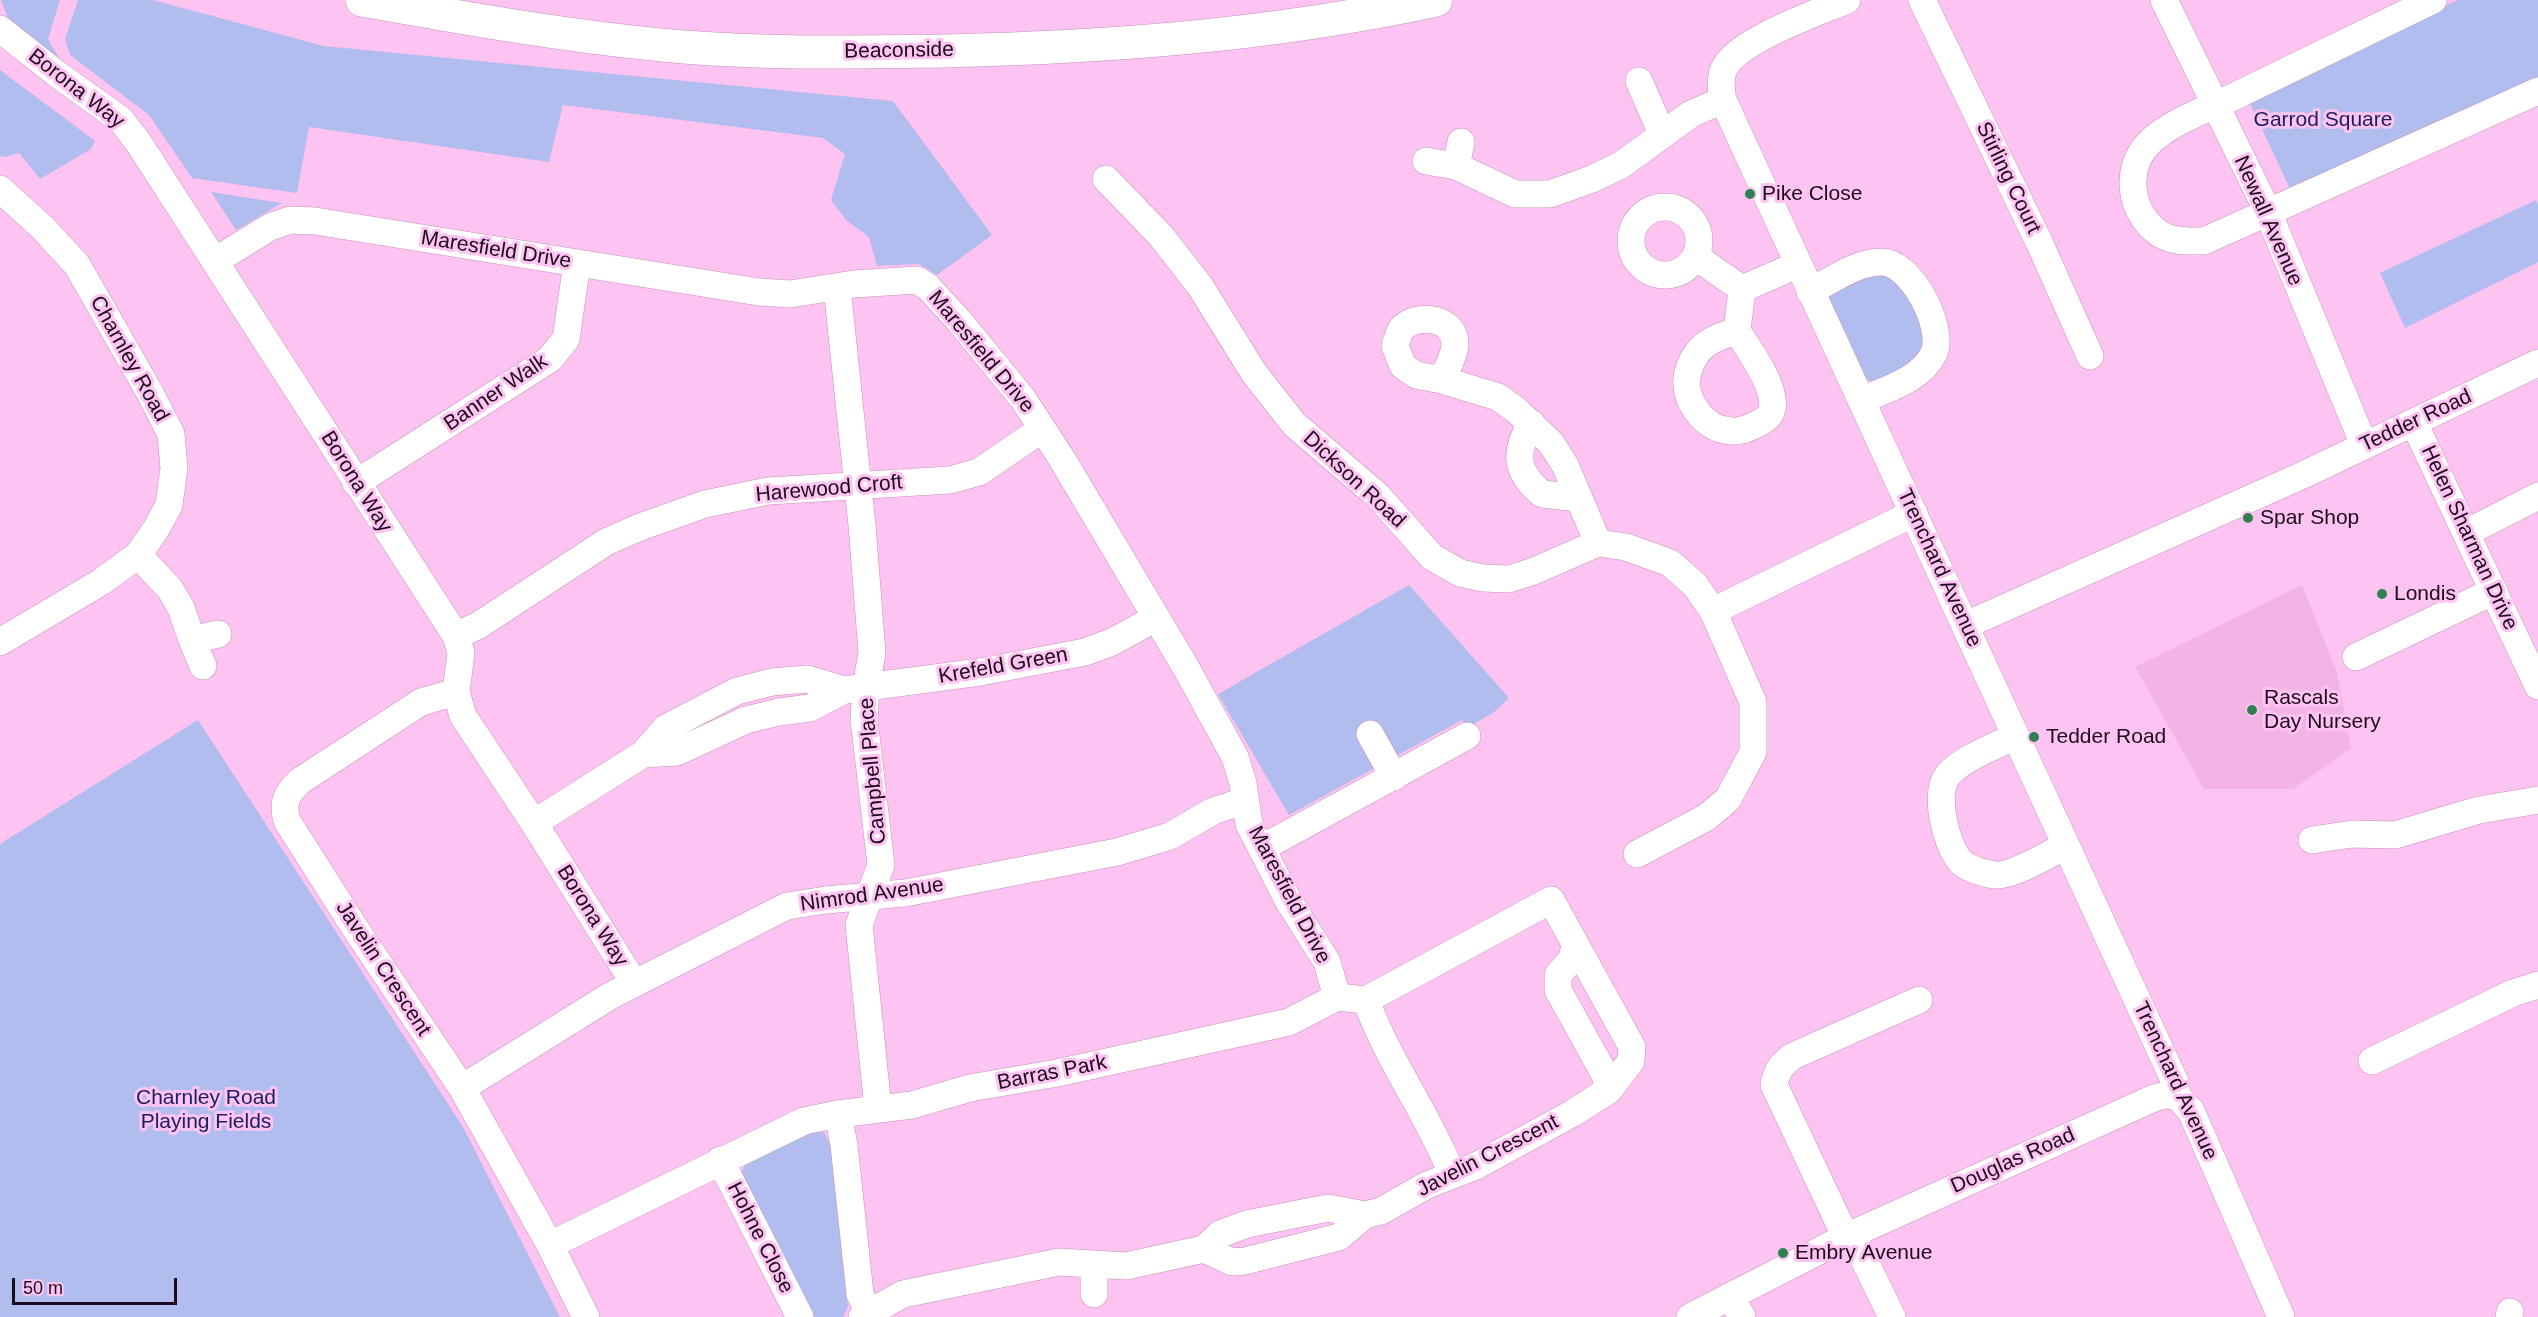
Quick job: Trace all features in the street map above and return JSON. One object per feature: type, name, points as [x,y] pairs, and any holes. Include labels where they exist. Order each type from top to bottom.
[{"type":"highway","name":"Beaconside","points":[[362,0],[565,34],[730,50],[870,52],[1001,50],[1147,42],[1308,25],[1436,0]]},
{"type":"street","points":[[1426,161],[1458,154],[1515,194],[1550,194],[1592,179],[1621,165],[1662,134],[1722,95],[1724,68],[1736,53],[1778,30],[1846,0]]},
{"type":"street","name":"Stirling Court","points":[[1922,0],[2039,242],[2090,356]]},
{"type":"street","name":"Newall Avenue","points":[[2164,0],[2268,213],[2364,445]]},
{"type":"street","points":[[2433,0],[2166,130],[2143,150],[2134,169],[2135,202],[2145,220],[2161,234],[2180,242],[2204,242],[2538,91]]},
{"type":"street","name":"Borona Way","points":[[0,29],[57,75],[121,120],[138,142],[456,636],[461,653],[456,692],[463,716],[534,823],[634,983]]},
{"type":"street","points":[[1638,81],[1662,134]]},
{"type":"street","name":"Trenchard Avenue","points":[[1722,95],[1797,265],[1862,400],[2175,1082],[2177,1096],[2191,1111],[2281,1317]]},
{"type":"street","name":"Dickson Road","points":[[1106,179],[1161,236],[1200,286],[1254,373],[1294,424],[1378,496],[1431,557],[1460,573],[1483,578],[1509,579],[1534,571],[1598,543]]},
{"type":"street","name":"Charnley Road","points":[[0,189],[43,228],[77,265],[171,434],[174,468],[169,506],[138,555],[101,582],[0,642]]},
{"type":"street","name":"Maresfield Drive","points":[[215,261],[270,227],[290,220],[315,221],[759,292],[790,294],[898,280],[917,280],[928,287],[1016,390],[1042,429],[1185,666],[1235,757],[1243,783],[1249,824],[1288,900],[1327,962],[1337,997]]},
{"type":"street","points":[[1696,257],[1742,289]]},
{"type":"street","points":[[1810,292],[1859,266],[1885,262],[1900,268],[1911,279],[1933,320],[1936,336],[1934,352],[1922,369],[1909,380],[1862,400]]},
{"type":"street","name":"Banner Walk","points":[[356,483],[550,359],[566,339],[577,263]]},
{"type":"street","points":[[1742,289],[1797,265]]},
{"type":"street","name":"Campbell Place","points":[[837,287],[858,486],[872,653],[855,688],[864,719],[881,866],[859,925],[878,1108]]},
{"type":"street","points":[[1737,331],[1742,289]]},
{"type":"street","name":"Tedder Road","points":[[1966,625],[2292,480],[2538,363]]},
{"type":"street","points":[[1442,380],[1498,397],[1551,442],[1565,465],[1598,543],[1626,547],[1670,563],[1695,585],[1713,611],[1753,702],[1753,752],[1728,799],[1707,817],[1637,854]]},
{"type":"street","points":[[1530,423],[1521,441],[1518,454],[1524,474],[1542,494],[1579,498]]},
{"type":"street","name":"Helen Sharman Drive","points":[[2415,423],[2538,686]]},
{"type":"street","name":"Harewood Croft","points":[[456,636],[479,625],[606,542],[640,527],[705,504],[768,491],[950,480],[979,472],[1042,429]]},
{"type":"street","points":[[2466,533],[2538,496]]},
{"type":"street","points":[[1713,611],[1914,513]]},
{"type":"street","points":[[138,555],[170,589],[181,608],[203,666]]},
{"type":"street","points":[[2356,657],[2494,591]]},
{"type":"street","name":"Krefeld Green","points":[[534,823],[643,754],[677,752],[746,720],[810,708],[855,688],[980,672],[1085,652],[1112,642],[1156,618]]},
{"type":"street","points":[[192,640],[219,634]]},
{"type":"street","name":"Javelin Crescent","points":[[456,692],[421,702],[300,781],[287,793],[283,807],[287,821],[353,925],[462,1088],[550,1245],[585,1317]]},
{"type":"street","points":[[1370,734],[1394,777]]},
{"type":"street","points":[[1262,848],[1467,736]]},
{"type":"street","points":[[2015,736],[1958,765],[1947,776],[1941,793],[1942,812],[1953,850],[1962,863],[1979,871],[1996,875],[2015,870],[2066,846]]},
{"type":"street","points":[[2312,840],[2352,834],[2395,835],[2479,810],[2538,800]]},
{"type":"street","name":"Nimrod Avenue","points":[[462,1088],[634,983],[787,906],[905,893],[1117,852],[1170,836],[1214,810],[1244,801]]},
{"type":"street","name":"Javelin Crescent","points":[[866,1315],[903,1294],[1059,1262],[1126,1266],[1204,1249],[1220,1234],[1247,1224],[1328,1208],[1365,1215],[1381,1211],[1452,1174],[1476,1166],[1573,1113],[1609,1090],[1631,1061],[1632,1047],[1551,900],[1366,1000]]},
{"type":"street","points":[[1575,945],[1572,959],[1558,975],[1558,990],[1605,1074],[1609,1090]]},
{"type":"street","points":[[2372,1061],[2513,993],[2538,985]]},
{"type":"street","points":[[1337,997],[1366,1000],[1400,1074],[1441,1147],[1452,1174]]},
{"type":"street","name":"Barras Park","points":[[550,1245],[720,1160],[804,1121],[878,1108],[912,1105],[970,1088],[1057,1073],[1289,1022],[1337,997]]},
{"type":"street","points":[[1892,1317],[1857,1245],[1840,1225],[1774,1085],[1776,1074],[1782,1064],[1793,1056],[1919,1000]]},
{"type":"street","name":"Douglas Road","points":[[1690,1317],[1736,1306],[1850,1235],[2154,1098],[2166,1095],[2177,1096]]},
{"type":"street","points":[[838,1114],[844,1145],[861,1294],[866,1315]]},
{"type":"street","name":"Hohne Close","points":[[720,1160],[800,1317]]},
{"type":"street","points":[[1094,1265],[1094,1294]]},
{"type":"shaded area","name":"Rascals Day Nursery","points":[[2302,585],[2337,672],[2351,749],[2293,789],[2204,789],[2135,667]]},
{"type":"green space","points":[[1,0],[60,0],[48,39],[59,58],[8,19]]},
{"type":"green space","points":[[78,0],[153,0],[324,46],[893,101],[992,235],[937,275],[919,264],[877,266],[869,237],[847,221],[831,200],[845,154],[823,138],[563,105],[549,162],[309,127],[297,193],[192,178],[149,115],[70,55],[65,39]]},
{"type":"green space","name":"Garrod Square","points":[[2458,0],[2538,0],[2538,79],[2292,193],[2247,97]]},
{"type":"green space","points":[[0,70],[95,141],[91,149],[40,179],[19,153],[0,156]]},
{"type":"green space","points":[[211,192],[282,203],[236,230]]},
{"type":"green space","points":[[2536,200],[2538,205],[2538,262],[2405,328],[2380,273]]},
{"type":"green space","points":[[1873,272],[1901,279],[1918,318],[1922,339],[1920,360],[1876,385],[1858,374],[1828,309],[1828,293]]},
{"type":"green space","points":[[1409,585],[1509,698],[1493,713],[1467,728],[1462,720],[1289,815],[1218,694]]},
{"type":"green space","name":"Charnley Road Playing Fields","points":[[198,720],[463,1127],[560,1317],[0,1317],[0,844]]},
{"type":"green space","points":[[815,1127],[824,1133],[832,1148],[848,1307],[843,1317],[811,1317],[744,1181],[742,1171],[746,1163]]},
{"type":"place","name":"Pike Close","points":[[1750,194]]},
{"type":"place","name":"Spar Shop","points":[[2248,518]]},
{"type":"place","name":"Londis","points":[[2382,594]]},
{"type":"place","name":"Rascals Day Nursery","points":[[2252,710]]},
{"type":"place","name":"Tedder Road","points":[[2034,737]]},
{"type":"place","name":"Embry Avenue","points":[[1783,1253]]}]
